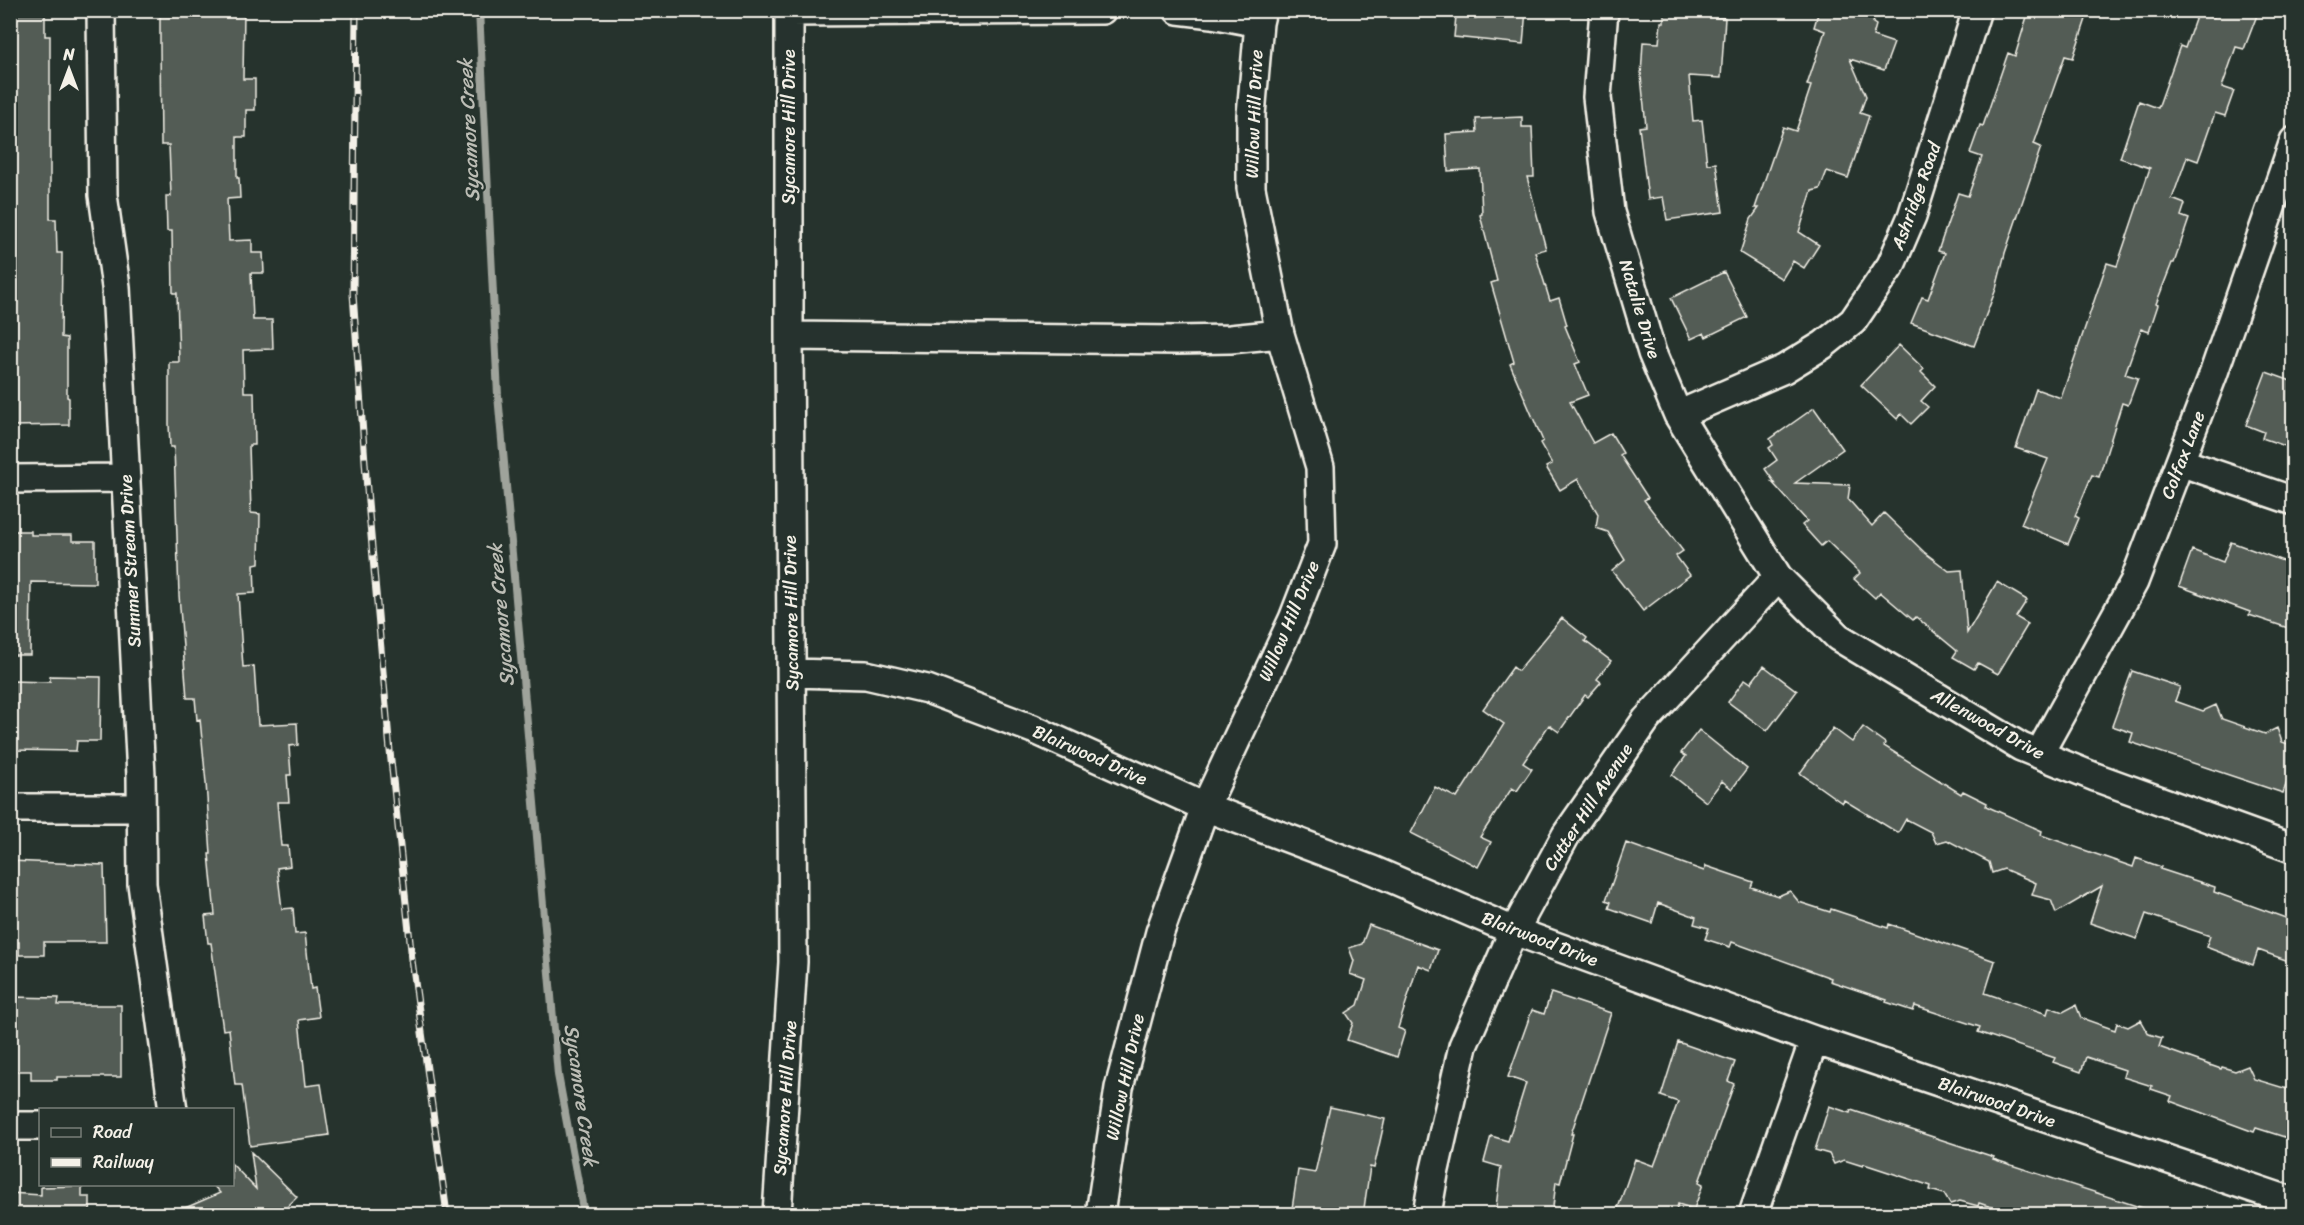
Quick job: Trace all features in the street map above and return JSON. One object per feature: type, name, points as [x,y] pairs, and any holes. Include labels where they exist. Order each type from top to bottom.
[{"type":"street","name":"Summer Stream Drive","points":[[101,10],[103,195],[116,287],[141,808],[142,884],[173,1108]]},
{"type":"street","points":[[789,11],[1102,10]]},
{"type":"street","points":[[1178,10],[1260,17]]},
{"type":"street","name":"Natalie Drive","points":[[1604,10],[1597,97],[1610,212],[1652,353],[1678,415],[1778,577]]},
{"type":"street","name":"Ashridge Road","points":[[1678,415],[1784,369],[1823,345],[1853,321],[1891,265],[1912,216],[1977,10]]},
{"type":"street","name":"Sycamore Hill Drive","points":[[777,1215],[793,962],[789,11]]},
{"type":"street","name":"Willow Hill Drive","points":[[1100,1215],[1122,1077],[1160,932],[1205,807],[1293,619],[1322,544],[1320,467],[1280,334],[1251,188],[1251,115],[1260,17]]},
{"type":"street","name":"Colfax Lane","points":[[2039,754],[2134,582],[2217,364],[2292,150]]},
{"type":"street","points":[[789,336],[1177,340],[1230,339],[1280,334]]},
{"type":"street","points":[[2180,462],[2294,501]]},
{"type":"street","points":[[10,479],[126,478]]},
{"type":"street","name":"Allenwood Drive","points":[[1778,577],[1838,637],[2021,747],[2094,777],[2294,849]]},
{"type":"street","name":"Cutter Hill Avenue","points":[[1427,1215],[1463,1046],[1514,931],[1566,835],[1646,720],[1778,577]]},
{"type":"street","name":"Blairwood Drive","points":[[792,673],[866,675],[927,689],[1033,729],[1205,807],[1372,870],[1514,931],[1814,1040],[2294,1202]]},
{"type":"street","points":[[10,808],[141,808]]},
{"type":"street","points":[[1753,1215],[1814,1040]]},
{"type":"street","points":[[10,1126],[39,1126]]},
{"type":"building","points":[[175,10],[244,10],[243,79],[255,79],[255,110],[246,110],[246,137],[237,137],[237,178],[239,178],[240,198],[227,199],[229,241],[252,240],[252,253],[263,253],[264,273],[251,273],[253,320],[272,320],[273,349],[243,350],[244,392],[254,392],[255,445],[249,445],[251,513],[260,514],[259,563],[254,564],[255,593],[238,594],[243,667],[254,666],[258,725],[297,723],[298,745],[289,746],[291,775],[287,775],[289,802],[277,802],[281,846],[288,846],[290,866],[277,868],[282,909],[293,908],[295,934],[305,933],[311,989],[315,988],[319,1017],[299,1020],[306,1086],[321,1084],[329,1135],[250,1146],[242,1085],[235,1085],[229,1029],[223,1030],[211,943],[208,943],[205,916],[215,915],[209,854],[211,854],[206,783],[200,719],[197,720],[195,698],[187,698],[179,595],[174,447],[170,447],[169,424],[169,362],[179,362],[177,293],[173,293],[172,231],[167,231],[166,196],[171,196],[169,145],[161,145],[160,44],[160,16],[175,17]]},
{"type":"building","points":[[1477,10],[1526,10],[1523,44],[1454,37],[1456,16],[1476,18]]},
{"type":"building","points":[[1819,10],[1877,10],[1873,23],[1876,25],[1873,36],[1894,43],[1884,70],[1850,59],[1866,96],[1860,113],[1869,116],[1848,178],[1827,171],[1820,189],[1812,191],[1799,232],[1819,245],[1804,268],[1793,261],[1782,279],[1740,253],[1751,219],[1759,208],[1755,208],[1783,127],[1796,131],[1811,86],[1807,85],[1825,31],[1814,27]]},
{"type":"building","points":[[2029,10],[2089,10],[2073,58],[2065,56],[2034,144],[2041,147],[2005,253],[1996,289],[1974,346],[1911,323],[1922,297],[1928,299],[1945,253],[1938,251],[1958,193],[1968,196],[1982,157],[1970,153],[1980,125],[1983,126],[2008,53],[2015,56]]},
{"type":"building","points":[[2216,10],[2259,10],[2244,49],[2236,47],[2222,87],[2234,91],[2225,116],[2215,113],[2198,161],[2187,157],[2172,199],[2185,204],[2181,216],[2189,219],[2174,263],[2172,263],[2156,304],[2158,305],[2149,332],[2141,329],[2125,374],[2138,378],[2128,405],[2122,403],[2099,477],[2092,475],[2075,516],[2079,518],[2068,544],[2021,524],[2048,459],[2016,448],[2036,389],[2061,398],[2107,263],[2117,266],[2150,168],[2120,158],[2139,101],[2158,108],[2180,46],[2185,48],[2198,11],[2214,17]]},
{"type":"building","points":[[1664,11],[1711,13],[1711,17],[1725,18],[1721,78],[1689,76],[1693,121],[1702,120],[1707,164],[1716,163],[1723,212],[1667,220],[1663,197],[1648,199],[1639,127],[1646,126],[1641,76],[1643,42],[1659,43]]},
{"type":"building","points":[[10,14],[45,14],[45,36],[50,36],[50,219],[56,219],[57,253],[62,253],[61,337],[67,338],[69,425],[10,426]]},
{"type":"building","points":[[1522,117],[1522,127],[1532,127],[1534,177],[1527,177],[1546,249],[1535,252],[1550,301],[1559,298],[1567,325],[1565,326],[1580,362],[1575,364],[1588,395],[1570,402],[1593,443],[1611,433],[1623,453],[1620,455],[1648,498],[1644,500],[1683,551],[1676,556],[1690,575],[1643,611],[1612,571],[1625,560],[1608,532],[1596,528],[1598,514],[1578,479],[1560,490],[1546,467],[1552,464],[1540,443],[1543,441],[1510,364],[1514,362],[1491,283],[1497,281],[1480,215],[1482,214],[1480,169],[1448,171],[1446,134],[1477,132],[1476,119]]},
{"type":"building","points":[[1724,272],[1747,317],[1706,337],[1704,333],[1691,339],[1671,298]]},
{"type":"building","points":[[1899,345],[1924,369],[1921,372],[1935,386],[1921,401],[1928,407],[1911,424],[1901,414],[1897,419],[1861,385]]},
{"type":"building","points":[[2266,372],[2294,382],[2294,449],[2262,438],[2264,432],[2246,425]]},
{"type":"building","points":[[1814,408],[1843,449],[1795,483],[1850,485],[1848,499],[1872,526],[1884,513],[1924,552],[1949,571],[1962,570],[1967,633],[1997,582],[2027,600],[2016,617],[2028,624],[1998,674],[1978,663],[1974,669],[1953,657],[1957,651],[1916,617],[1913,620],[1880,592],[1875,598],[1854,579],[1860,573],[1827,541],[1821,546],[1802,525],[1807,521],[1772,482],[1775,483],[1765,469],[1777,460],[1769,448],[1773,445],[1770,439]]},
{"type":"building","points":[[10,531],[31,531],[31,535],[72,535],[72,541],[95,541],[95,583],[31,582],[30,655],[10,655]]},
{"type":"building","points":[[2231,542],[2294,565],[2294,630],[2249,615],[2250,612],[2179,586],[2192,550],[2223,562]]},
{"type":"building","points":[[1562,618],[1587,638],[1585,641],[1611,661],[1597,679],[1601,682],[1588,697],[1585,695],[1559,732],[1549,725],[1523,763],[1532,769],[1517,791],[1512,788],[1480,837],[1491,842],[1478,867],[1411,833],[1435,787],[1457,798],[1504,724],[1483,709],[1513,667],[1518,671]]},
{"type":"building","points":[[1764,666],[1797,691],[1767,731],[1728,702],[1745,679],[1751,683]]},
{"type":"building","points":[[2132,671],[2180,687],[2175,701],[2203,711],[2216,705],[2222,719],[2265,734],[2277,728],[2282,742],[2294,746],[2294,763],[2283,793],[2130,742],[2133,733],[2112,726]]},
{"type":"building","points":[[50,676],[101,677],[100,741],[77,741],[76,751],[12,750],[10,681],[50,682]]},
{"type":"building","points":[[1863,727],[1885,743],[1884,746],[1961,794],[1963,791],[1987,803],[1986,806],[2042,831],[2041,835],[2133,867],[2136,858],[2161,867],[2160,869],[2215,887],[2214,892],[2294,921],[2294,963],[2258,950],[2253,965],[2206,947],[2210,936],[2146,914],[2137,939],[2090,923],[2102,886],[2056,913],[2051,900],[2032,895],[2036,883],[2004,869],[1992,873],[1989,862],[1947,840],[1936,843],[1931,832],[1906,819],[1898,833],[1844,800],[1842,803],[1800,773],[1833,728],[1852,742]]},
{"type":"building","points":[[1699,730],[1747,769],[1732,789],[1722,781],[1706,802],[1672,775],[1686,756],[1681,753]]},
{"type":"building","points":[[1626,843],[1704,871],[1706,866],[1753,882],[1751,887],[1778,896],[1790,891],[1799,902],[1830,912],[1831,909],[1888,928],[1889,924],[1995,961],[1985,993],[2047,1014],[2049,1007],[2063,1012],[2076,1005],[2081,1018],[2115,1030],[2117,1023],[2128,1027],[2141,1020],[2149,1034],[2162,1038],[2159,1047],[2221,1069],[2222,1067],[2235,1071],[2248,1066],[2254,1079],[2294,1091],[2294,1140],[2256,1128],[2254,1132],[2170,1101],[2172,1096],[2151,1089],[2152,1086],[2123,1077],[2125,1070],[2086,1057],[2081,1072],[2053,1062],[2055,1058],[1978,1032],[1980,1027],[1915,1006],[1913,1011],[1886,1002],[1887,1000],[1830,981],[1831,978],[1732,942],[1730,947],[1705,939],[1709,928],[1694,924],[1696,917],[1658,903],[1652,923],[1609,908],[1611,902],[1606,900]]},
{"type":"building","points":[[10,861],[104,865],[106,942],[44,942],[44,955],[19,955],[19,942],[10,942]]},
{"type":"building","points":[[1369,925],[1438,950],[1431,970],[1418,965],[1398,1028],[1405,1031],[1397,1057],[1347,1040],[1353,1023],[1346,1013],[1358,1005],[1366,980],[1350,974],[1354,961],[1349,948],[1362,944]]},
{"type":"building","points":[[1551,993],[1611,1013],[1571,1134],[1573,1134],[1560,1183],[1556,1182],[1552,1215],[1495,1215],[1501,1167],[1484,1162],[1491,1136],[1508,1141],[1526,1083],[1508,1077],[1532,1010],[1544,1014]]},
{"type":"building","points":[[10,997],[59,998],[58,1005],[121,1005],[121,1077],[57,1077],[57,1080],[31,1080],[31,1071],[10,1071]]},
{"type":"building","points":[[1678,1042],[1735,1062],[1728,1081],[1734,1084],[1699,1182],[1703,1184],[1694,1209],[1678,1204],[1675,1215],[1637,1215],[1618,1208],[1635,1159],[1654,1166],[1678,1102],[1661,1096]]},
{"type":"building","points":[[1829,1106],[1850,1113],[1851,1110],[1994,1157],[1993,1159],[2149,1210],[2149,1215],[2015,1215],[1979,1203],[1978,1206],[1960,1201],[1950,1204],[1944,1194],[1930,1190],[1931,1186],[1864,1164],[1863,1166],[1844,1160],[1834,1164],[1829,1154],[1815,1150]]},
{"type":"building","points":[[1330,1107],[1385,1119],[1374,1168],[1370,1167],[1363,1215],[1291,1215],[1298,1170],[1315,1173]]},
{"type":"building","points":[[251,1152],[297,1197],[279,1215],[169,1215],[220,1193],[214,1186],[234,1186],[234,1166],[256,1189]]},
{"type":"building","points":[[82,1186],[82,1197],[90,1197],[90,1215],[10,1215],[10,1193],[41,1195],[41,1187]]},
{"type":"waterway","name":"Sycamore Creek","points":[[479,10],[498,395],[558,1075],[584,1214]]},
{"type":"railway","points":[[356,10],[353,294],[367,490],[390,751],[412,960],[447,1214]]}]
